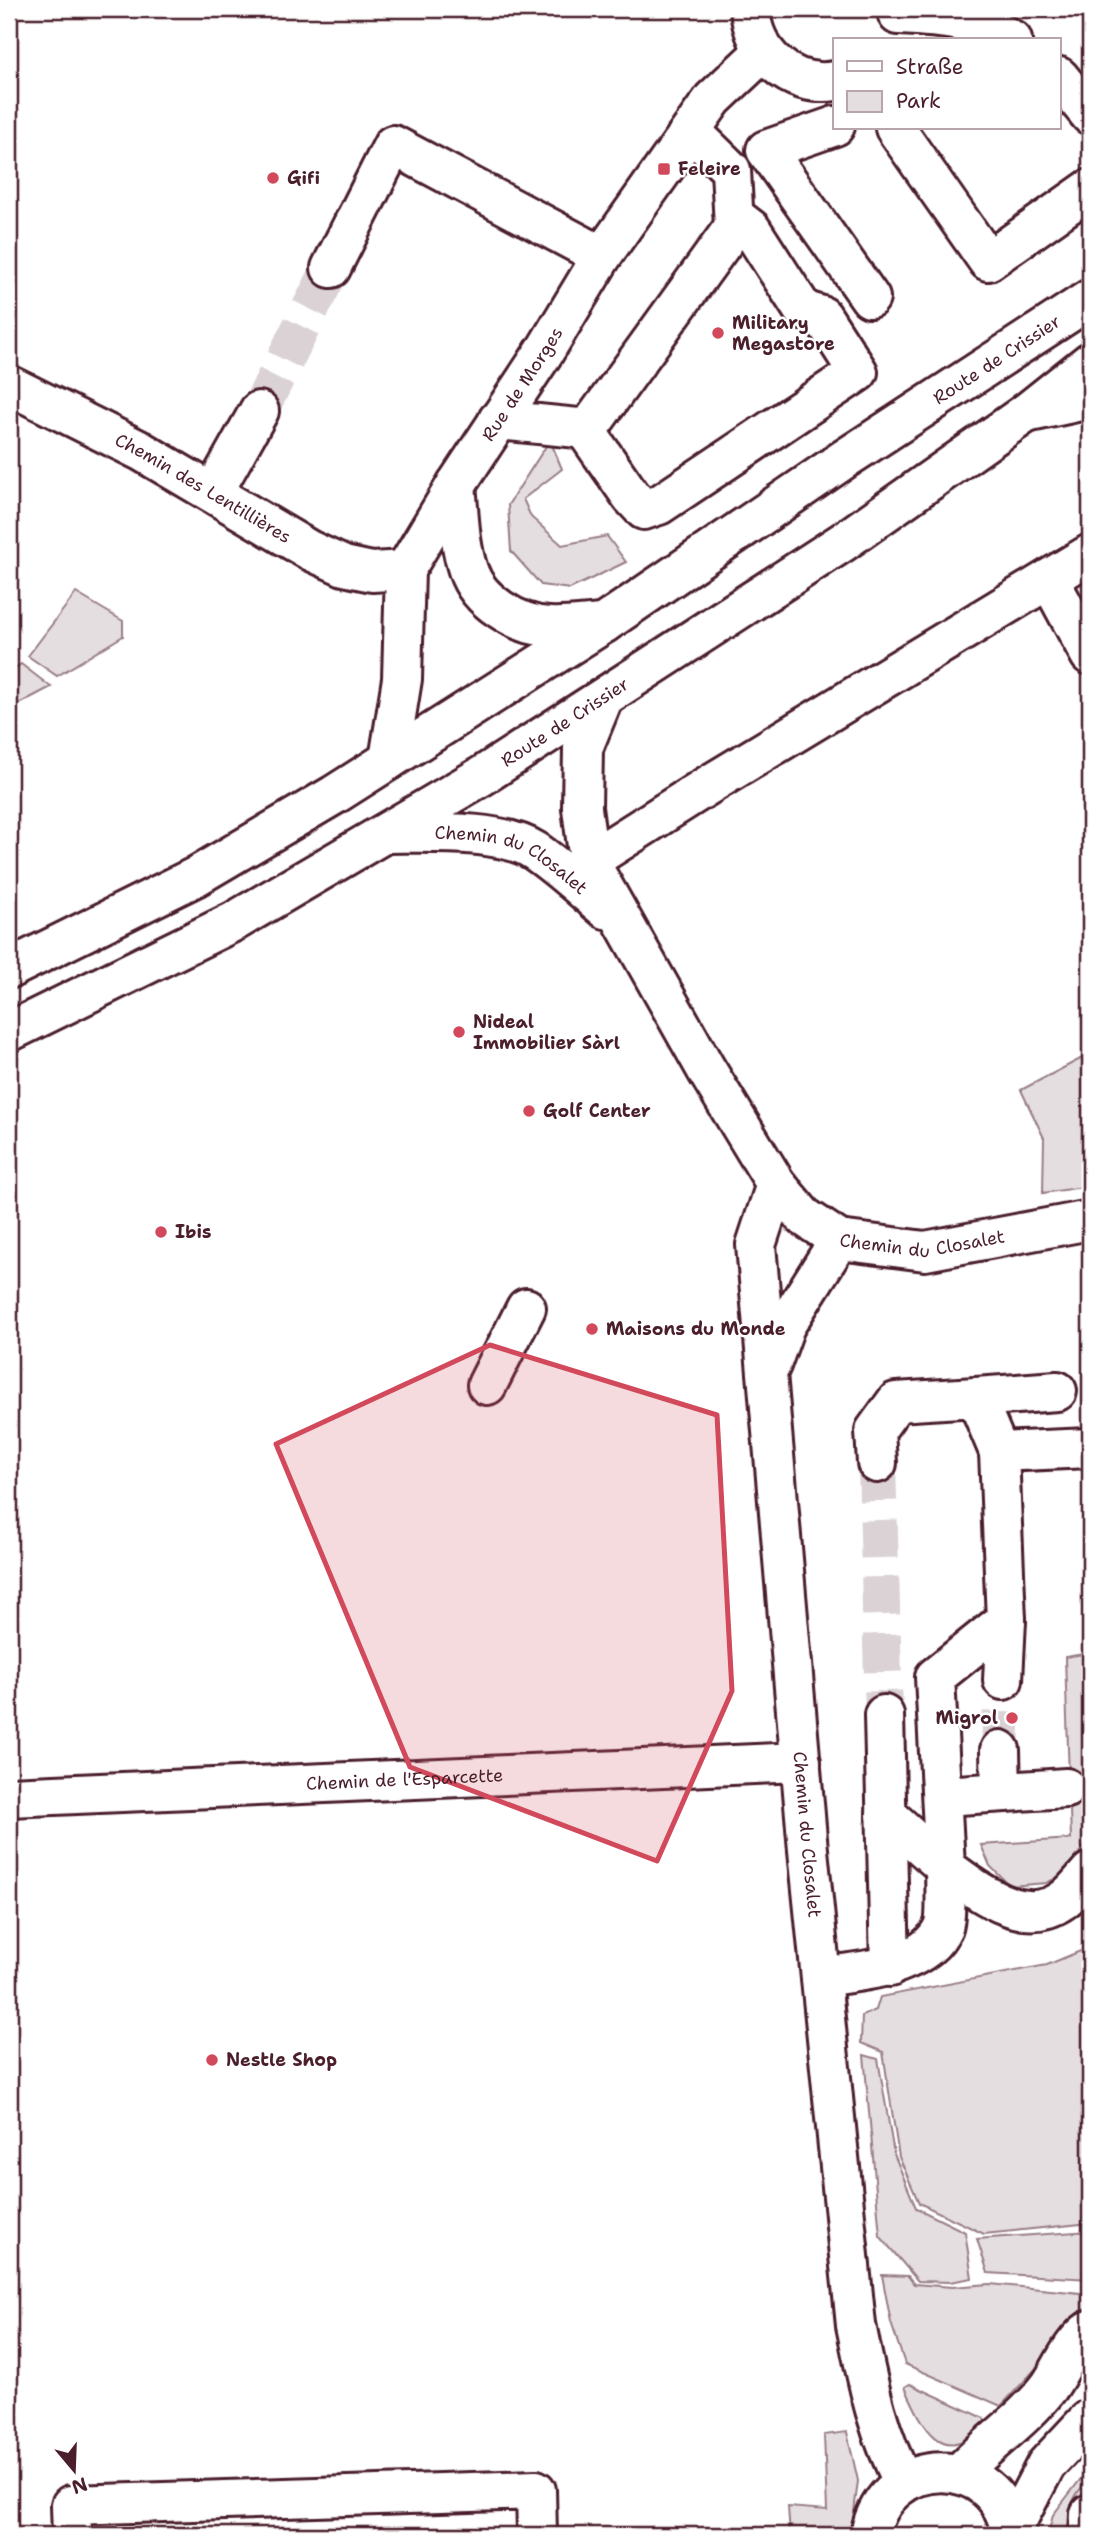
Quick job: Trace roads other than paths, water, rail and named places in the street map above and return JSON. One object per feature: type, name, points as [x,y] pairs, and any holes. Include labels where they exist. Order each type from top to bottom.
[{"type":"main road","points":[[750,9],[753,32],[763,52],[780,69],[802,80],[833,81]]},
{"type":"main road","points":[[896,21],[949,18],[1007,37]]},
{"type":"main road","name":"Rue de Morges","points":[[389,760],[402,679],[405,570],[602,256],[713,99],[763,52]]},
{"type":"main road","points":[[1060,78],[1090,115]]},
{"type":"main road","points":[[833,127],[766,150],[870,298]]},
{"type":"main road","points":[[896,130],[988,261],[1090,190]]},
{"type":"main road","points":[[691,131],[731,170],[734,227],[588,429],[590,437],[631,496],[644,510],[659,505],[858,372],[822,316],[803,310],[751,229],[734,216]]},
{"type":"main road","points":[[331,268],[393,145],[602,256]]},
{"type":"main road","name":"Route de Crissier","points":[[9,969],[195,877],[389,760],[603,624],[846,458],[1090,299]]},
{"type":"main road","name":"Route de Crissier","points":[[9,1032],[235,922],[482,776],[843,542],[1026,413],[1090,362]]},
{"type":"main road","name":"Chemin des Lentillières","points":[[9,385],[141,452],[309,550],[344,566],[372,572],[405,570]]},
{"type":"main road","points":[[1026,413],[1090,399]]},
{"type":"main road","points":[[213,493],[259,411]]},
{"type":"main road","points":[[498,420],[588,429]]},
{"type":"main road","points":[[456,485],[462,546],[469,574],[485,596],[502,612],[548,627],[603,624]]},
{"type":"main road","points":[[589,861],[707,786],[1090,554]]},
{"type":"main road","points":[[1049,579],[1090,655]]},
{"type":"main road","name":"Chemin du Closalet","points":[[603,699],[583,748],[582,808],[589,861],[706,1069],[776,1184],[803,1216],[839,1240],[925,1251],[1090,1220]]},
{"type":"main road","name":"Chemin du Closalet","points":[[387,833],[469,834],[501,839],[534,850],[621,922]]},
{"type":"main road","name":"Chemin du Closalet","points":[[776,1184],[756,1245],[821,1977],[856,2325],[871,2396],[893,2462],[904,2482]]},
{"type":"main road","points":[[768,1374],[785,1326],[839,1240]]},
{"type":"main road","points":[[487,1385],[526,1308]]},
{"type":"main road","points":[[877,1462],[875,1431],[897,1402],[1056,1391]]},
{"type":"main road","points":[[976,1397],[999,1452],[1006,1620],[1003,1680]]},
{"type":"main road","points":[[999,1452],[1090,1448]]},
{"type":"main road","points":[[821,1977],[890,1966],[927,1947],[943,1926],[943,1796],[935,1677],[1006,1620]]},
{"type":"main road","points":[[884,1715],[890,1966]]},
{"type":"main road","points":[[1000,1750],[1001,1792]]},
{"type":"main road","name":"Chemin de l'Esparcette","points":[[9,1797],[801,1762]]},
{"type":"main road","points":[[943,1796],[1066,1788]]},
{"type":"main road","points":[[886,1814],[945,1867],[984,1895],[1019,1910],[1044,1910],[1063,1900],[1090,1872]]},
{"type":"main road","points":[[959,2474],[1018,2420],[1048,2388],[1082,2336],[1090,2330]]},
{"type":"main road","points":[[1048,2388],[1090,2367]]},
{"type":"main road","points":[[1011,2534],[1046,2465],[1090,2414]]},
{"type":"main road","points":[[870,2535],[874,2519],[886,2498],[904,2482],[931,2473],[959,2474],[978,2482],[993,2496],[1004,2512],[1011,2534]]},
{"type":"main road","points":[[72,2535],[71,2505],[536,2490],[537,2535]]},
{"type":"main road","points":[[1088,2535],[1090,2514]]},
{"type":"tunnel","points":[[259,411],[331,268]]},
{"type":"tunnel","points":[[877,1463],[884,1715]]},
{"type":"tunnel","points":[[1000,1750],[1003,1680]]},
{"type":"place","name":"Feleire","points":[[664,169]]},
{"type":"place","name":"Gifi","points":[[273,178]]},
{"type":"place","name":"Military Megastore","points":[[718,333]]},
{"type":"place","name":"Nideal Immobilier Sàrl","points":[[459,1032]]},
{"type":"place","name":"Golf Center","points":[[529,1111]]},
{"type":"place","name":"Ibis","points":[[161,1232]]},
{"type":"place","name":"Maisons du Monde","points":[[592,1329]]},
{"type":"place","name":"Migrol","points":[[1012,1718]]},
{"type":"place","name":"Nestle Shop","points":[[212,2060]]}]
